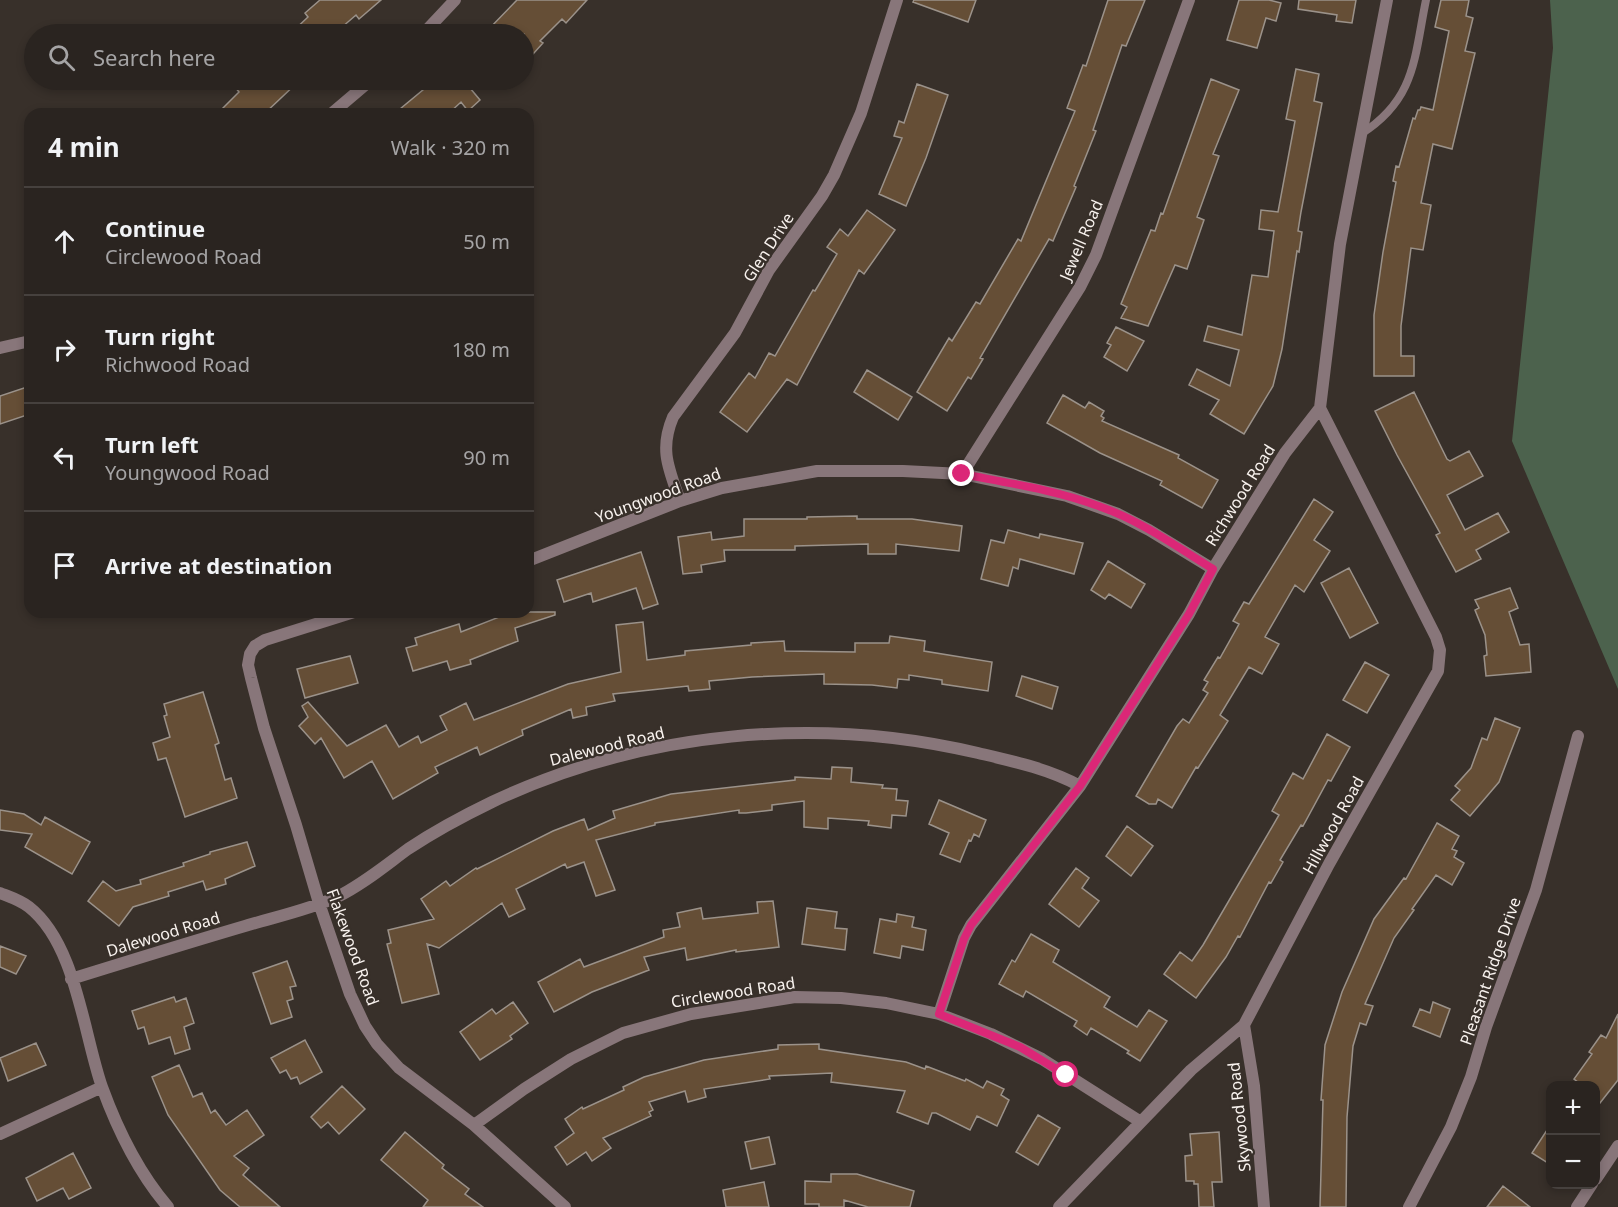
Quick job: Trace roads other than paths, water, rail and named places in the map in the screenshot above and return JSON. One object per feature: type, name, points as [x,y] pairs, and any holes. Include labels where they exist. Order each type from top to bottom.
[{"type":"street","points":[[432,24],[455,0]]},
{"type":"street","name":"Glen Drive","points":[[680,501],[664,447],[667,430],[673,417],[735,333],[769,270],[822,196],[834,175],[861,113],[897,0]]},
{"type":"street","name":"Jewell Road","points":[[962,474],[1080,287],[1096,255],[1190,0]]},
{"type":"street","points":[[1320,408],[1340,244],[1387,0]]},
{"type":"street","points":[[338,108],[359,90]]},
{"type":"street","points":[[0,348],[24,342]]},
{"type":"street","name":"Richwood Road","points":[[939,1014],[964,939],[971,925],[1080,786],[1189,614],[1213,569],[1285,453],[1320,408]]},
{"type":"street","name":"Hillwood Road","points":[[1059,1207],[1191,1070],[1244,1025],[1329,864],[1416,712],[1440,664],[1440,650],[1436,637],[1320,408]]},
{"type":"street","name":"Youngwood Road","points":[[534,559],[680,501],[722,488],[808,472],[903,471],[962,474],[1067,496],[1101,507],[1149,530],[1213,569]]},
{"type":"street","name":"Flakewood Road","points":[[335,618],[265,640],[255,646],[250,654],[248,665],[264,728],[350,993],[371,1035],[399,1068],[474,1125],[565,1207]]},
{"type":"street","name":"Dalewood Road","points":[[71,979],[338,896],[457,819],[526,787],[587,765],[681,745],[730,737],[773,734],[877,735],[932,743],[1002,759],[1064,777],[1080,786]]},
{"type":"street","name":"Pleasant Ridge Drive","points":[[1409,1207],[1451,1127],[1472,1077],[1486,1027],[1536,890],[1578,736]]},
{"type":"street","points":[[0,893],[28,906],[45,924],[60,947],[102,1087],[124,1140],[140,1170],[168,1207]]},
{"type":"street","name":"Circlewood Road","points":[[474,1125],[524,1089],[597,1046],[623,1034],[691,1014],[762,1001],[816,998],[886,1004],[939,1014],[991,1034],[1042,1059],[1141,1122]]},
{"type":"street","name":"Skywood Road","points":[[1244,1025],[1254,1086],[1264,1207]]},
{"type":"street","points":[[0,1134],[102,1087]]},
{"type":"street","points":[[1600,1173],[1618,1146]]},
{"type":"street","points":[[1577,1207],[1589,1189]]},
{"type":"lane","points":[[1361,134],[1382,119],[1408,83],[1425,0]]}]
